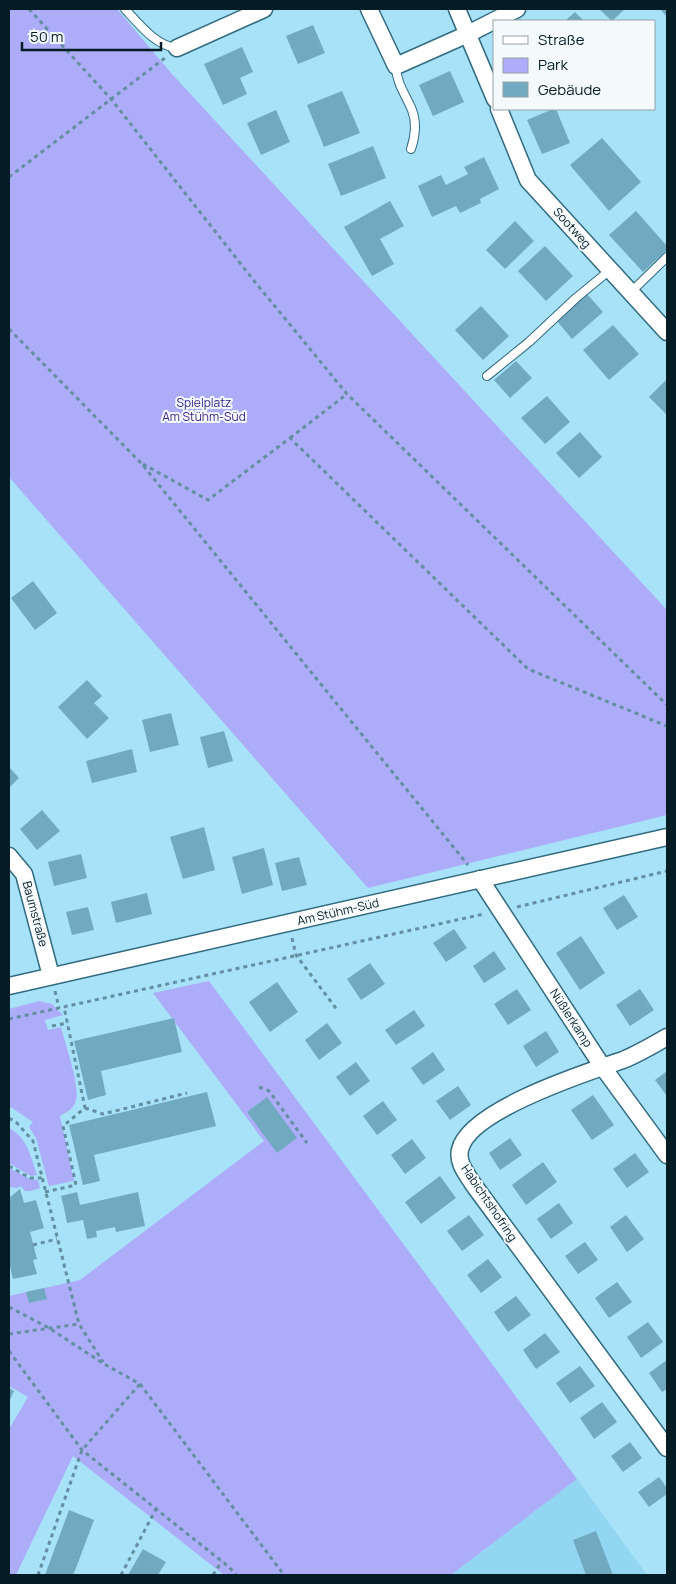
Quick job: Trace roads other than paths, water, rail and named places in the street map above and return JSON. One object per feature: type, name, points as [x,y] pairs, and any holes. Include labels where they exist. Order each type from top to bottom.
[{"type":"street","points":[[177,48],[264,9]]},
{"type":"street","points":[[370,9],[396,66],[493,21]]},
{"type":"street","points":[[457,9],[493,94]]},
{"type":"street","points":[[495,20],[517,9]]},
{"type":"street","name":"Sootweg","points":[[499,110],[528,180],[667,332]]},
{"type":"street","name":"Am Stühm-Süd","points":[[9,986],[667,837]]},
{"type":"street","name":"Baumstraße","points":[[9,856],[24,874],[51,976]]},
{"type":"street","name":"Nüßlerkamp","points":[[480,879],[602,1066],[667,1155]]},
{"type":"street","name":"Habichtshofring","points":[[667,1037],[625,1059],[602,1066],[539,1092],[487,1119],[465,1139],[460,1151],[462,1167],[473,1184],[667,1448]]},
{"type":"lane","points":[[125,9],[154,38],[168,47],[177,48]]},
{"type":"lane","points":[[396,66],[396,74],[415,122],[411,150]]},
{"type":"lane","points":[[631,292],[667,257]]},
{"type":"lane","points":[[487,376],[529,342],[610,270]]},
{"type":"park label","name":"Spielplatz Am Stühm-Süd","points":[[204,410]]}]
